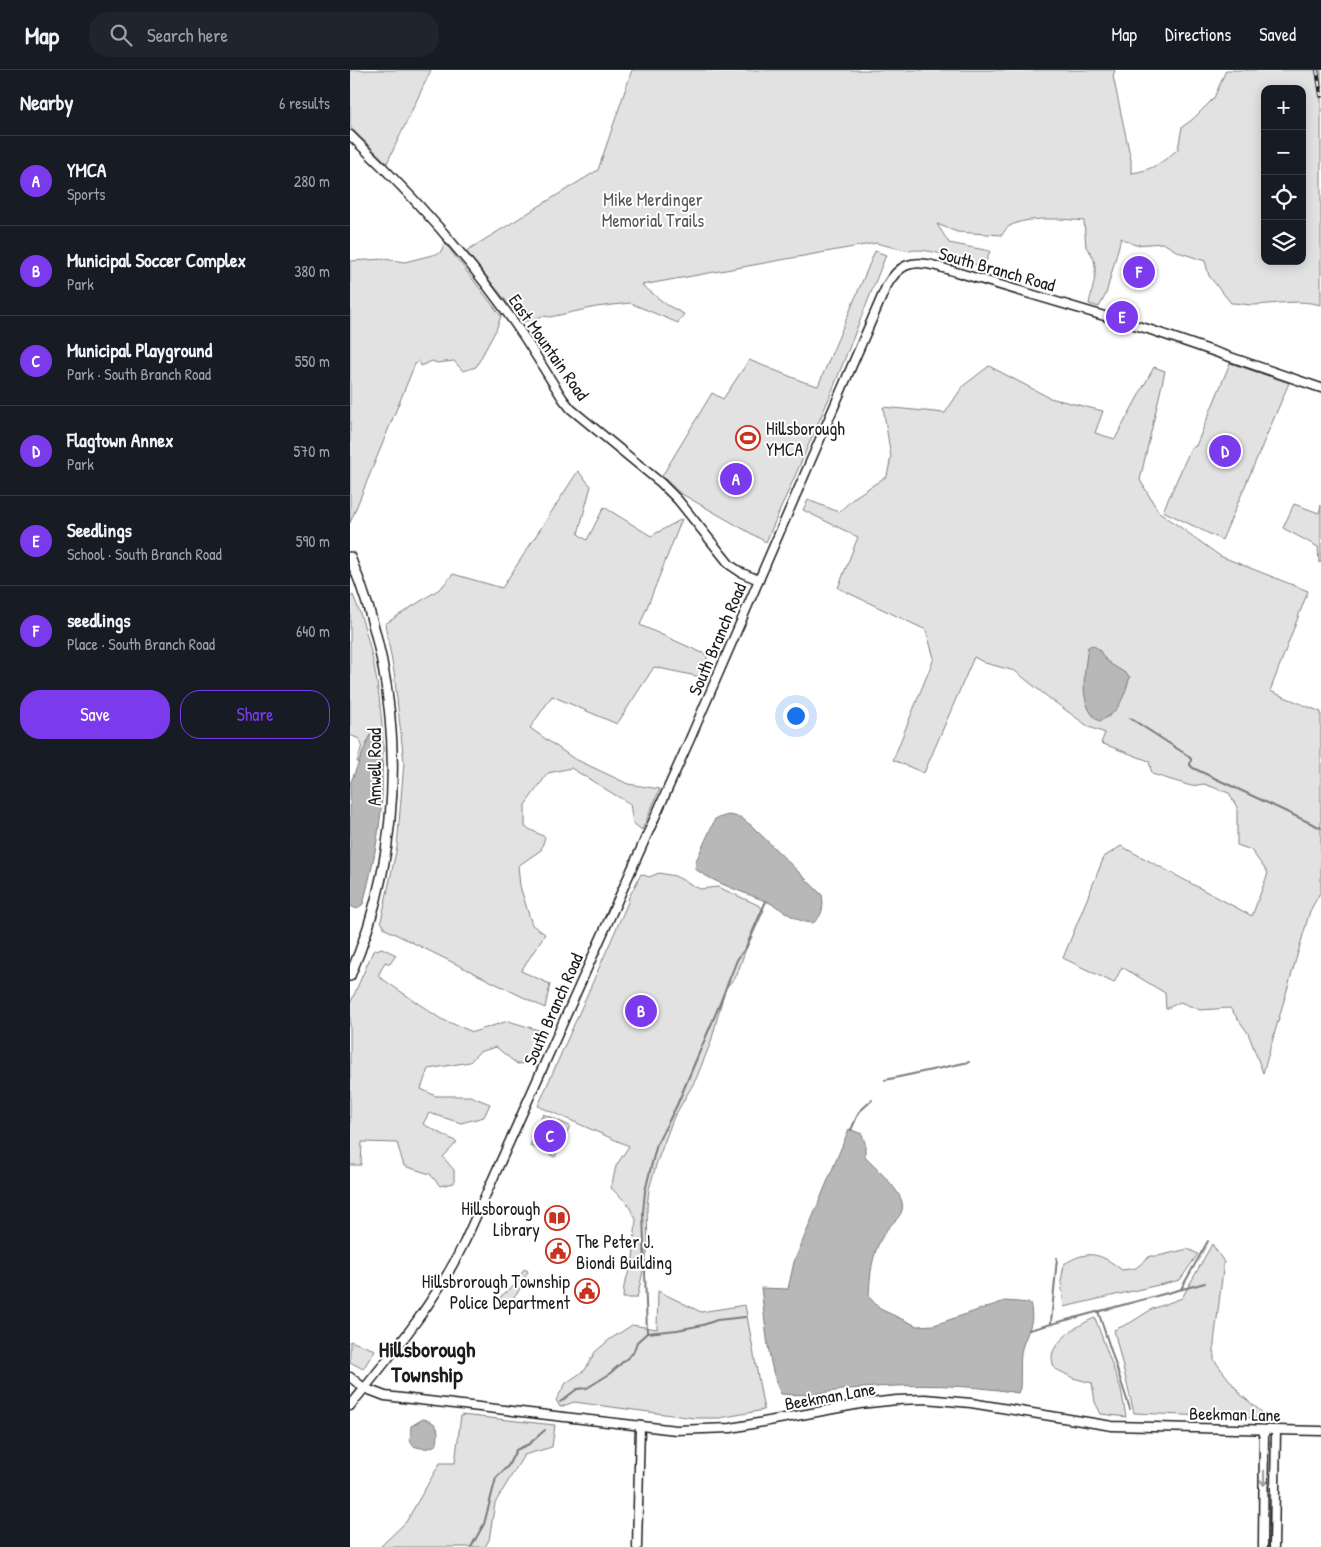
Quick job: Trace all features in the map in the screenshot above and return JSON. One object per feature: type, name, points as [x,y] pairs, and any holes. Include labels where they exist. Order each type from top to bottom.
[{"type":"main road","name":"Amwell Road","points":[[350,557],[371,616],[380,652],[390,716],[393,764],[390,817],[385,857],[371,917],[350,976]]},
{"type":"street","name":"East Mountain Road","points":[[350,135],[414,200],[476,272],[521,332],[563,399],[571,408],[661,483],[678,500],[730,566],[759,580]]},
{"type":"street","name":"South Branch Road","points":[[350,1406],[422,1313],[443,1281],[462,1246],[686,748],[886,287],[896,272],[907,265],[915,263],[928,264],[1165,334],[1321,388]]},
{"type":"street","name":"Beekman Lane","points":[[350,1378],[373,1393],[391,1397],[640,1426],[693,1430],[731,1428],[860,1404],[925,1399],[979,1404],[1105,1426],[1321,1431]]},
{"type":"street","points":[[637,1547],[640,1426]]},
{"type":"street","points":[[1263,1547],[1264,1430]]},
{"type":"street","points":[[1274,1547],[1276,1430]]},
{"type":"green space","points":[[350,70],[431,70],[387,163],[350,127]]},
{"type":"green space","name":"Mike Merdinger Memorial Trails","points":[[632,70],[1115,70],[1113,76],[1131,160],[1131,173],[1156,165],[1178,149],[1182,127],[1214,98],[1226,70],[1321,70],[1321,305],[1296,302],[1254,305],[1231,303],[1209,276],[1205,261],[1178,252],[1163,243],[1135,245],[1121,238],[1106,294],[1099,307],[1089,304],[1095,267],[1091,253],[1086,247],[1084,221],[1036,219],[1008,227],[1002,235],[957,232],[937,224],[949,243],[990,251],[984,267],[936,253],[916,250],[909,251],[876,243],[642,285],[667,305],[684,314],[678,323],[630,303],[596,307],[550,317],[543,316],[523,322],[466,251],[598,170]]},
{"type":"green space","points":[[445,243],[501,316],[496,330],[476,367],[463,371],[454,361],[437,363],[432,361],[421,366],[419,361],[415,364],[350,523],[350,261],[384,259],[405,262],[440,253]]},
{"type":"green space","name":"Hillsborough YMCA","points":[[875,251],[886,255],[830,396],[766,542],[680,493],[662,476],[712,393],[723,399],[749,360],[818,386]]},
{"type":"green space","points":[[1230,363],[1289,383],[1222,540],[1163,511],[1191,448],[1196,446]]},
{"type":"green space","points":[[989,366],[1050,398],[1103,411],[1095,433],[1115,439],[1154,367],[1165,371],[1140,480],[1158,511],[1220,556],[1308,591],[1270,691],[1321,712],[1321,891],[1310,911],[1263,1073],[1248,1033],[1230,1008],[1200,1010],[1180,1002],[1166,1009],[1165,993],[1122,967],[1114,983],[1063,958],[1104,857],[1121,846],[1252,916],[1268,873],[1251,850],[1237,845],[1237,807],[1229,793],[1204,784],[1191,786],[1152,774],[1149,761],[1101,743],[1105,733],[1089,727],[1015,671],[985,663],[974,657],[924,773],[893,760],[934,658],[926,630],[838,588],[858,537],[803,510],[808,500],[839,512],[855,497],[887,476],[891,457],[883,407],[945,413],[963,386]]},
{"type":"green space","points":[[578,471],[591,486],[578,534],[587,540],[604,507],[651,536],[682,519],[640,625],[707,655],[707,664],[701,677],[654,667],[617,724],[552,696],[530,728],[573,758],[628,784],[660,789],[642,830],[633,823],[630,804],[571,768],[548,773],[525,805],[525,827],[545,837],[541,850],[518,866],[520,886],[532,925],[545,934],[521,971],[550,984],[545,1008],[385,929],[381,921],[397,847],[404,762],[394,672],[385,624],[441,588],[453,574],[502,588]]},
{"type":"green space","points":[[1294,504],[1319,513],[1321,505],[1321,562],[1319,563],[1318,547],[1283,528]]},
{"type":"green space","points":[[353,595],[365,630],[378,687],[383,749],[380,794],[372,764],[357,762],[362,745],[359,739],[350,735],[350,597]]},
{"type":"green space","points":[[659,873],[675,876],[700,889],[718,887],[758,905],[764,910],[744,954],[737,975],[725,989],[711,1042],[696,1079],[673,1119],[657,1162],[649,1189],[647,1207],[648,1249],[637,1298],[623,1298],[624,1286],[633,1259],[636,1219],[627,1203],[611,1188],[616,1166],[629,1146],[538,1106],[628,899],[641,874],[649,877]]},
{"type":"green space","points":[[382,948],[396,955],[390,964],[385,962],[378,976],[441,1019],[473,1032],[508,1021],[542,1031],[543,1039],[531,1063],[517,1064],[496,1047],[479,1052],[470,1062],[428,1069],[421,1089],[436,1096],[470,1096],[490,1104],[484,1117],[461,1123],[429,1113],[423,1124],[457,1142],[443,1157],[454,1170],[454,1183],[440,1186],[430,1174],[404,1166],[397,1143],[362,1142],[361,1165],[350,1165],[350,1004],[373,951]]},
{"type":"green space","points":[[543,1114],[570,1126],[555,1157],[530,1146]]},
{"type":"green space","points":[[1212,1244],[1224,1262],[1214,1343],[1214,1360],[1241,1395],[1263,1413],[1258,1418],[1134,1413],[1114,1330],[1130,1323],[1152,1309],[1182,1298]]},
{"type":"green space","points":[[1188,1249],[1198,1254],[1180,1280],[1064,1307],[1061,1282],[1064,1264],[1073,1259],[1094,1255],[1107,1260],[1122,1270],[1136,1268],[1150,1256]]},
{"type":"green space","points":[[524,1269],[528,1271],[517,1294],[505,1306],[500,1297],[516,1284]]},
{"type":"green space","points":[[658,1291],[701,1312],[745,1305],[764,1410],[720,1418],[694,1418],[574,1402],[560,1407],[556,1400],[566,1383],[585,1370],[595,1352],[609,1340],[632,1325],[657,1329]]},
{"type":"green space","points":[[1095,1318],[1121,1389],[1126,1417],[1101,1414],[1095,1402],[1092,1383],[1073,1378],[1054,1368],[1052,1356],[1058,1344],[1076,1328]]},
{"type":"green space","points":[[350,1341],[375,1350],[363,1369],[350,1362]]},
{"type":"green space","points":[[461,1415],[555,1425],[552,1447],[524,1455],[495,1503],[489,1540],[485,1547],[380,1547],[406,1522],[440,1463],[455,1463]]},
{"type":"green space","points":[[1268,1443],[1272,1443],[1272,1482],[1270,1483],[1267,1482]]},
{"type":"green space","points":[[1269,1505],[1272,1507],[1271,1547],[1266,1547],[1267,1507]]},
{"type":"shaded area","points":[[1092,645],[1099,650],[1104,658],[1130,677],[1123,697],[1116,709],[1112,714],[1099,721],[1092,714],[1088,706],[1084,687],[1088,647]]},
{"type":"shaded area","points":[[370,735],[377,739],[381,758],[382,800],[377,843],[368,885],[363,904],[357,909],[350,906],[350,784]]},
{"type":"shaded area","points":[[728,815],[740,817],[752,826],[822,895],[822,910],[819,917],[813,923],[796,919],[770,903],[723,884],[695,869],[696,861],[715,819]]},
{"type":"shaded area","points":[[849,1129],[862,1134],[865,1143],[865,1157],[896,1190],[902,1202],[900,1215],[886,1231],[875,1254],[871,1271],[869,1297],[880,1309],[917,1326],[934,1325],[1005,1301],[1030,1303],[1032,1320],[1022,1349],[1020,1388],[1018,1393],[959,1386],[920,1385],[861,1388],[801,1395],[781,1394],[770,1357],[761,1288],[788,1289],[794,1262]]},
{"type":"shaded area","points":[[423,1419],[432,1422],[438,1431],[437,1444],[428,1448],[413,1446],[410,1441],[411,1426]]},
{"type":"waterway","points":[[1130,718],[1187,755],[1191,759],[1190,765],[1193,768],[1321,828]]},
{"type":"waterway","points":[[560,1402],[577,1389],[587,1388],[608,1375],[633,1353],[637,1342],[647,1333],[643,1212],[645,1191],[657,1144],[677,1105],[737,960],[746,947],[766,901]]},
{"type":"waterway","points":[[885,1080],[969,1062]]},
{"type":"waterway","points":[[851,1130],[859,1112],[872,1100]]},
{"type":"waterway","points":[[1181,1289],[1208,1241]]},
{"type":"waterway","points":[[1051,1323],[1057,1258]]},
{"type":"waterway","points":[[1029,1330],[1205,1283]]},
{"type":"waterway","points":[[1098,1311],[1130,1409]]},
{"type":"waterway","points":[[647,1333],[677,1330],[717,1320],[745,1317]]},
{"type":"waterway","points":[[471,1547],[484,1524],[496,1478],[508,1466],[516,1450],[529,1444],[545,1430]]},
{"type":"railway","points":[[1317,70],[1321,96]]},
{"type":"place","name":"seedlings","points":[[1139,272]]},
{"type":"place","name":"Seedlings","points":[[1122,317]]},
{"type":"place","name":"Hillsborough YMCA","points":[[748,438]]},
{"type":"place","name":"Flagtown Annex","points":[[1225,451]]},
{"type":"place","name":"YMCA","points":[[736,479]]},
{"type":"place","name":"Municipal Soccer Complex","points":[[641,1011]]},
{"type":"place","name":"Municipal Playground","points":[[550,1136]]},
{"type":"place","name":"Hillsborough Library","points":[[557,1218]]},
{"type":"place","name":"The Peter J. Biondi Building","points":[[558,1251]]},
{"type":"place","name":"Hillsbrorough Township Police Department","points":[[587,1291]]},
{"type":"district","name":"Hillsborough Township","points":[[427,1362]]}]
